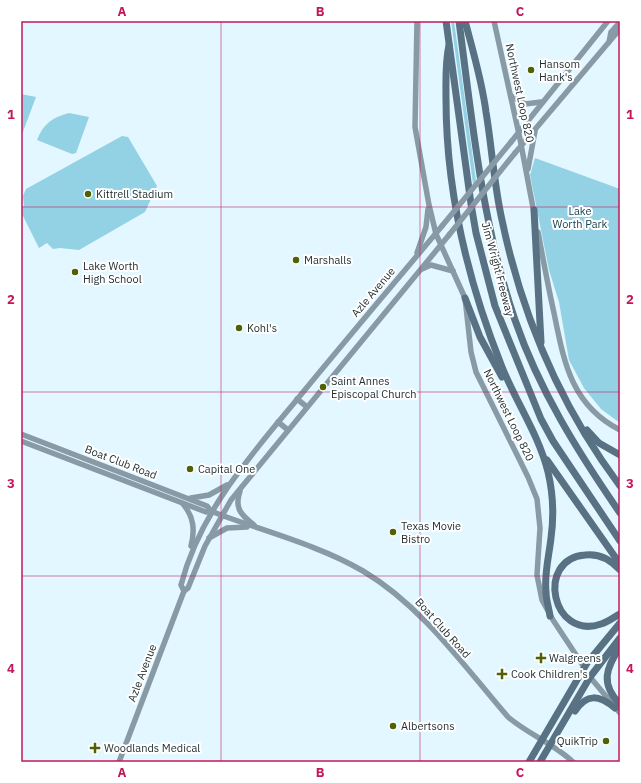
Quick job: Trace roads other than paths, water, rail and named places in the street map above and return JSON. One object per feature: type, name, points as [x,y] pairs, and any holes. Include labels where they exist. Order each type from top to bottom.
[{"type":"highway","name":"Jim Wright Freeway","points":[[446,21],[471,204],[481,254],[495,306],[544,424],[580,483],[620,541]]},
{"type":"highway","name":"Jim Wright Freeway","points":[[459,21],[485,205],[499,268],[515,321],[532,362],[558,416],[578,451],[620,513]]},
{"type":"highway","points":[[465,21],[486,112],[503,227],[521,292],[541,348],[574,416],[602,461],[620,486]]},
{"type":"highway","points":[[450,45],[446,64],[446,115],[448,155],[458,218],[479,303],[516,400]]},
{"type":"highway","points":[[534,210],[541,348]]},
{"type":"highway","points":[[465,298],[484,344],[516,400],[544,456],[620,564]]},
{"type":"highway","points":[[574,416],[594,439],[620,455]]},
{"type":"highway","points":[[544,456],[551,488],[553,509],[546,592],[550,616]]},
{"type":"highway","points":[[620,570],[609,560],[596,554],[577,557],[567,563],[557,575],[554,593],[560,610],[576,624],[585,626],[601,624],[620,614]]},
{"type":"highway","points":[[529,762],[584,667],[602,642],[620,623]]},
{"type":"highway","points":[[540,762],[590,677],[620,638]]},
{"type":"highway","points":[[618,708],[610,691],[607,675],[608,669],[620,647]]},
{"type":"highway","points":[[567,717],[573,714],[585,700],[591,698],[602,699],[618,708]]},
{"type":"main road","name":"Northwest Loop 820","points":[[417,21],[415,127],[429,205],[436,234],[465,298],[471,352],[476,372],[528,477],[538,504],[540,528],[537,575],[540,595],[550,616],[584,667]]},
{"type":"main road","name":"Northwest Loop 820","points":[[494,21],[522,145],[562,352],[569,375],[589,407],[601,418],[620,430]]},
{"type":"main road","name":"Azle Avenue","points":[[184,591],[181,585],[186,566],[202,528],[211,511],[229,484],[297,399],[436,234],[608,21]]},
{"type":"main road","points":[[608,44],[611,32],[620,22]]},
{"type":"main road","name":"Azle Avenue","points":[[119,762],[184,591],[188,588],[209,538],[221,515],[242,486],[441,246],[536,127],[620,30]]},
{"type":"main road","points":[[511,96],[525,104],[534,105],[542,102]]},
{"type":"main road","points":[[527,176],[536,127]]},
{"type":"main road","points":[[414,259],[426,227],[429,205]]},
{"type":"main road","points":[[420,270],[431,265],[440,266],[453,271]]},
{"type":"main road","points":[[297,399],[307,406]]},
{"type":"main road","points":[[278,422],[288,430]]},
{"type":"main road","name":"Boat Club Road","points":[[21,434],[184,501],[206,512],[211,511],[333,556],[362,570],[413,608],[508,717],[573,762]]},
{"type":"main road","name":"Boat Club Road","points":[[21,441],[184,501]]},
{"type":"main road","points":[[186,566],[193,538],[193,524],[192,516],[184,501],[204,497],[229,484]]},
{"type":"main road","name":"Azle Avenue","points":[[242,486],[238,509],[241,514],[257,528]]},
{"type":"main road","points":[[209,538],[227,528],[248,526],[257,528]]},
{"type":"main road","points":[[590,677],[618,708]]},
{"type":"place","name":"Hansom Hank's","points":[[531,70]]},
{"type":"place","name":"Kittrell Stadium","points":[[88,194]]},
{"type":"place","name":"Marshalls","points":[[296,260]]},
{"type":"place","name":"Lake Worth High School","points":[[75,272]]},
{"type":"place","name":"Kohl's","points":[[239,328]]},
{"type":"place","name":"Saint Annes Episcopal Church","points":[[323,387]]},
{"type":"place","name":"Capital One","points":[[190,469]]},
{"type":"place","name":"Texas Movie Bistro","points":[[393,532]]},
{"type":"place","name":"Walgreens","points":[[541,658]]},
{"type":"place","name":"Cook Children's","points":[[502,674]]},
{"type":"place","name":"Albertsons","points":[[393,726]]},
{"type":"place","name":"QuikTrip","points":[[606,741]]},
{"type":"place","name":"Woodlands Medical","points":[[95,748]]},
{"type":"park label","name":"Lake Worth Park","points":[[580,217]]}]
